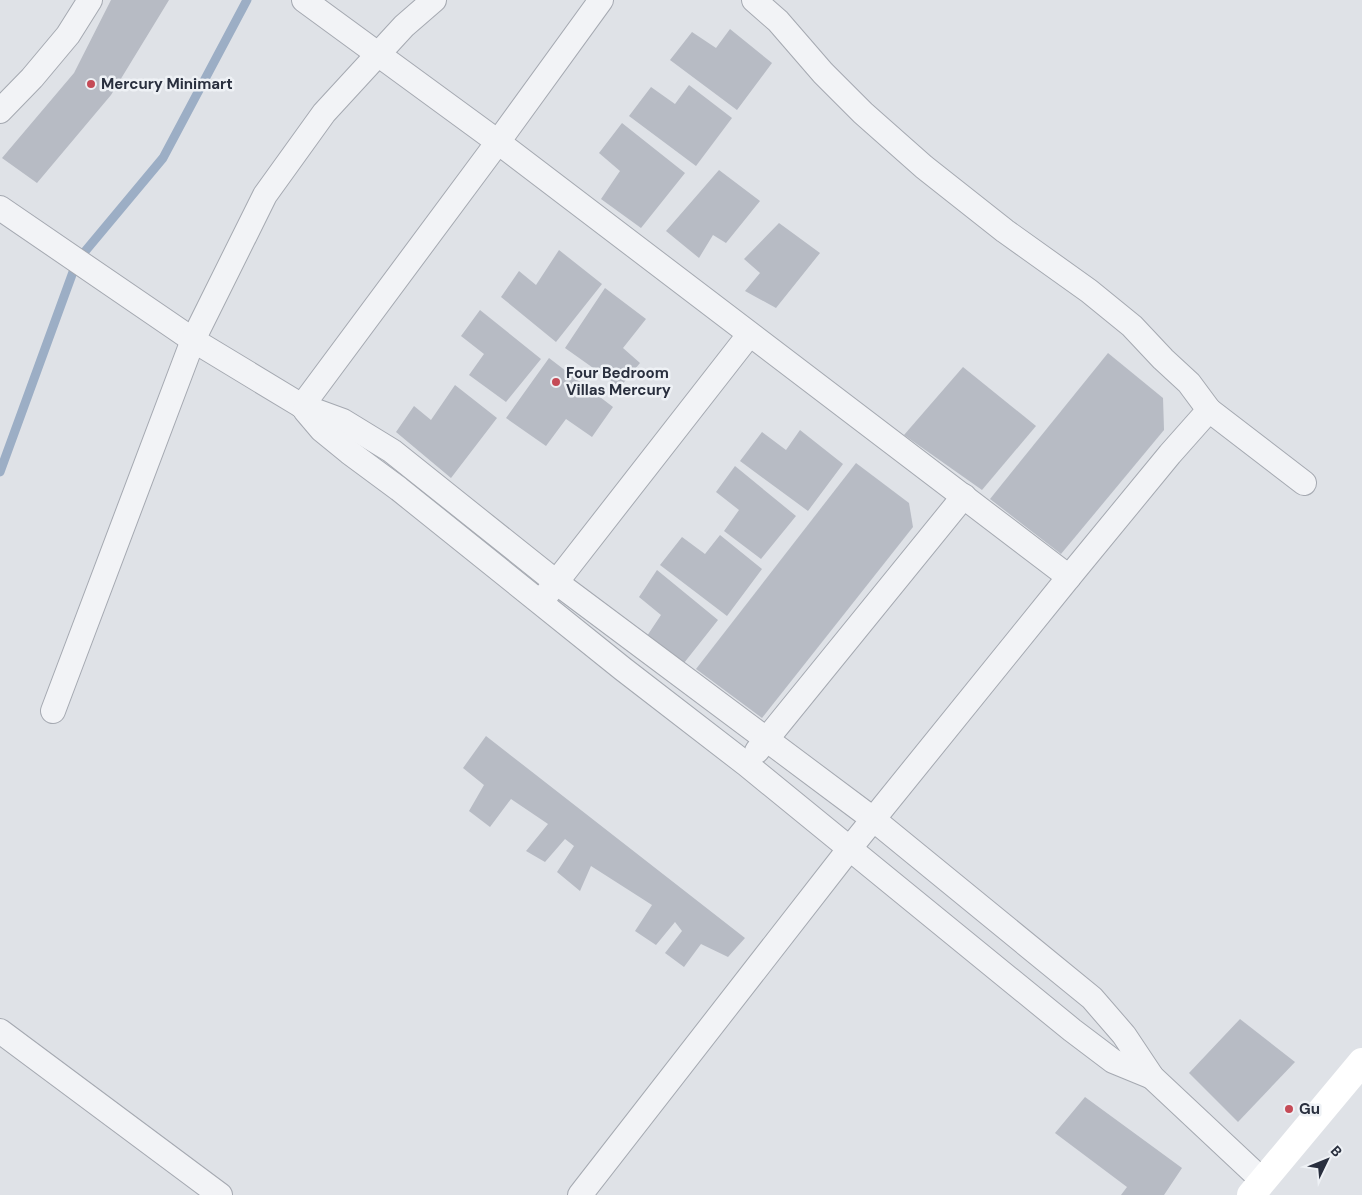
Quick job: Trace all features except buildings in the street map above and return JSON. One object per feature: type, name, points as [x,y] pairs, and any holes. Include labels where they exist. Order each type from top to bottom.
[{"type":"main road","points":[[1257,1188],[1362,1062]]},
{"type":"street","points":[[0,111],[32,78],[68,36],[90,0]]},
{"type":"street","points":[[304,0],[498,142],[1068,577]]},
{"type":"street","points":[[53,711],[193,340],[264,195],[324,113],[404,26],[434,0]]},
{"type":"street","points":[[302,406],[601,0]]},
{"type":"street","points":[[754,0],[778,21],[823,72],[863,113],[924,168],[1006,231],[1089,291],[1132,326],[1189,383],[1209,410],[1304,483]]},
{"type":"street","points":[[0,208],[193,340],[302,406],[343,421],[392,450],[556,582],[873,819],[1092,998],[1124,1035],[1152,1077],[1257,1188]]},
{"type":"street","points":[[540,603],[749,335]]},
{"type":"street","points":[[302,406],[322,430],[349,452],[399,489],[540,603],[746,764],[1072,1030],[1113,1061],[1152,1077]]},
{"type":"street","points":[[580,1195],[873,819],[1068,577],[1209,410]]},
{"type":"street","points":[[746,764],[964,496]]},
{"type":"street","points":[[0,1031],[220,1195]]},
{"type":"waterway","points":[[0,472],[77,261],[163,158],[247,0]]},
{"type":"place","name":"Mercury Minimart","points":[[91,84]]},
{"type":"place","name":"Four Bedroom Villas Mercury","points":[[556,382]]},
{"type":"place","name":"Gu","points":[[1289,1109]]}]
